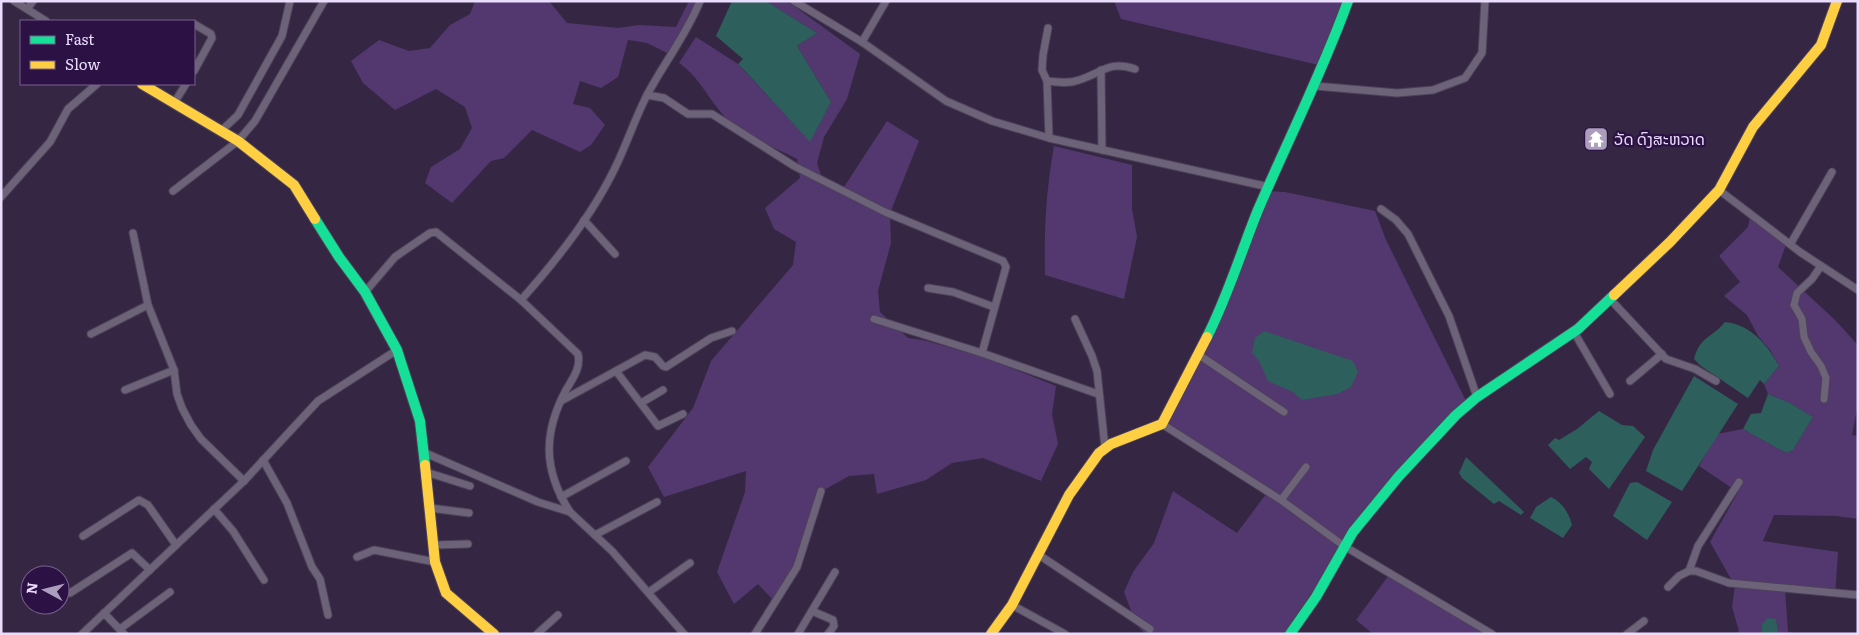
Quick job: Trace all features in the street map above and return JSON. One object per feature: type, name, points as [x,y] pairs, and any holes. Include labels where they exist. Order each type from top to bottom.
[{"type":"street","points":[[14,1],[44,20]]},
{"type":"street","points":[[27,9],[33,1]]},
{"type":"street","points":[[221,131],[238,115],[282,36],[290,1]]},
{"type":"street","points":[[173,191],[238,141],[255,121],[324,1]]},
{"type":"street","points":[[521,300],[539,280],[584,220],[614,172],[648,95],[690,27],[700,1]]},
{"type":"street","points":[[794,1],[862,42],[946,101],[992,121],[1049,138],[1206,171],[1268,187]]},
{"type":"street","points":[[862,42],[886,1]]},
{"type":"street","points":[[991,634],[1012,604],[1069,495],[1105,448],[1120,439],[1162,424],[1199,355],[1222,306],[1268,187],[1329,54],[1348,1]]},
{"type":"street","points":[[1315,86],[1396,94],[1433,90],[1465,78],[1482,53],[1485,1]]},
{"type":"street","points":[[1290,634],[1316,597],[1353,532],[1399,476],[1462,410],[1477,397],[1574,332],[1670,242],[1719,190],[1753,127],[1807,64],[1821,44],[1836,1]]},
{"type":"street","points":[[195,25],[211,34],[212,38],[195,69]]},
{"type":"street","points":[[1048,28],[1042,70],[1047,81],[1049,138]]},
{"type":"street","points":[[1047,81],[1070,82],[1113,65],[1122,65],[1135,69]]},
{"type":"street","points":[[1101,70],[1102,150]]},
{"type":"street","points":[[1,197],[50,142],[68,109],[96,85]]},
{"type":"street","points":[[144,85],[238,141],[294,185],[338,257],[365,292],[397,350],[420,421],[435,562],[446,593],[494,634]]},
{"type":"street","points":[[174,104],[185,85]]},
{"type":"street","points":[[648,95],[664,98],[688,114],[712,114],[794,166],[885,212],[1003,261],[1006,267],[982,353]]},
{"type":"street","points":[[1791,243],[1832,172]]},
{"type":"street","points":[[1719,190],[1766,227],[1858,290]]},
{"type":"street","points":[[1381,209],[1396,220],[1408,234],[1449,316],[1477,397]]},
{"type":"street","points":[[584,220],[615,254]]},
{"type":"street","points":[[365,292],[395,257],[434,232],[521,300],[578,354],[578,367],[552,419],[549,439],[549,456],[561,497],[570,512],[595,535],[649,592],[684,634]]},
{"type":"street","points":[[133,233],[148,305],[174,370],[177,394],[191,425],[244,481]]},
{"type":"street","points":[[1821,266],[1812,279],[1797,293],[1794,305],[1802,319],[1804,337],[1810,352],[1822,366],[1826,378],[1824,399]]},
{"type":"street","points":[[928,288],[953,292],[994,307]]},
{"type":"street","points":[[1610,299],[1666,359],[1695,369],[1716,381]]},
{"type":"street","points":[[91,334],[148,305]]},
{"type":"street","points":[[874,319],[982,353],[1098,394]]},
{"type":"street","points":[[1075,319],[1097,371],[1105,448]]},
{"type":"street","points":[[560,402],[645,355],[650,354],[662,366],[666,367],[711,338],[732,331]]},
{"type":"street","points":[[1574,332],[1610,394]]},
{"type":"street","points":[[82,634],[244,481],[318,400],[397,350]]},
{"type":"street","points":[[1630,381],[1662,354]]},
{"type":"street","points":[[1199,355],[1284,412]]},
{"type":"street","points":[[125,390],[174,370]]},
{"type":"street","points":[[616,371],[658,426],[683,414]]},
{"type":"street","points":[[641,403],[663,390]]},
{"type":"street","points":[[1162,424],[1281,500],[1344,546],[1492,634]]},
{"type":"street","points":[[423,452],[507,486],[538,502],[570,512]]},
{"type":"street","points":[[263,460],[287,503],[312,567],[320,579],[328,615]]},
{"type":"street","points":[[561,497],[626,461]]},
{"type":"street","points":[[1281,500],[1306,467]]},
{"type":"street","points":[[426,472],[470,486]]},
{"type":"street","points":[[1689,571],[1698,546],[1739,482]]},
{"type":"street","points":[[755,634],[798,567],[821,491]]},
{"type":"street","points":[[83,536],[139,500],[148,505],[176,546]]},
{"type":"street","points":[[595,535],[657,502]]},
{"type":"street","points":[[430,508],[469,513]]},
{"type":"street","points":[[214,509],[233,531],[264,580]]},
{"type":"street","points":[[434,545],[468,544]]},
{"type":"street","points":[[357,557],[374,550],[435,562]]},
{"type":"street","points":[[70,593],[132,553],[150,570]]},
{"type":"street","points":[[1039,555],[1150,629]]},
{"type":"street","points":[[649,592],[690,563]]},
{"type":"street","points":[[1668,587],[1679,576],[1689,571],[1696,571],[1729,583],[1858,595]]},
{"type":"street","points":[[798,634],[836,572]]},
{"type":"street","points":[[104,612],[122,632],[170,592]]},
{"type":"street","points":[[1012,604],[1065,634]]},
{"type":"street","points":[[812,611],[833,620],[834,626],[828,634]]},
{"type":"street","points":[[537,634],[558,615]]},
{"type":"street","points":[[1627,634],[1644,621]]},
{"type":"shaded area","points":[[475,1],[549,1],[567,23],[618,28],[639,25],[676,27],[689,1],[700,1],[669,54],[647,43],[628,40],[618,77],[601,88],[580,81],[573,104],[590,108],[605,125],[591,145],[580,152],[532,130],[504,158],[491,161],[452,203],[425,183],[431,167],[460,149],[472,128],[465,107],[436,89],[395,110],[363,83],[351,61],[379,40],[409,51],[430,48],[450,25],[470,14]]},
{"type":"shaded area","points":[[732,1],[766,1],[817,33],[797,46],[831,102],[810,142],[738,64],[743,59],[716,36]]},
{"type":"shaded area","points":[[766,1],[787,1],[860,54],[847,99],[824,137],[817,163],[822,178],[844,187],[887,121],[919,141],[890,213],[891,243],[878,291],[880,312],[908,338],[923,340],[986,358],[1056,386],[1052,414],[1058,444],[1041,481],[983,458],[952,463],[926,480],[877,494],[874,474],[849,476],[824,490],[801,557],[776,603],[758,584],[734,604],[717,572],[745,492],[746,471],[664,497],[648,467],[693,408],[711,361],[793,265],[796,242],[774,229],[765,208],[800,178],[797,159],[752,136],[727,119],[693,75],[679,63],[696,37],[738,64],[810,141],[831,102],[797,46],[817,33]]},
{"type":"shaded area","points":[[1114,1],[1348,1],[1323,66],[1121,19]]},
{"type":"shaded area","points":[[1054,146],[1132,165],[1132,209],[1137,237],[1124,299],[1045,275],[1046,210]]},
{"type":"shaded area","points":[[1266,191],[1285,192],[1375,211],[1386,240],[1466,401],[1398,474],[1287,634],[1145,634],[1136,624],[1124,592],[1133,572],[1154,543],[1173,491],[1237,533],[1266,494],[1160,424],[1221,304]]},
{"type":"shaded area","points":[[1750,217],[1787,242],[1778,267],[1835,320],[1858,345],[1858,404],[1852,435],[1858,436],[1858,519],[1836,516],[1774,515],[1763,541],[1838,552],[1835,597],[1785,588],[1788,632],[1801,634],[1736,634],[1739,631],[1732,607],[1735,586],[1710,542],[1738,492],[1699,466],[1717,434],[1743,429],[1786,453],[1793,450],[1813,417],[1790,403],[1768,394],[1764,384],[1779,366],[1770,350],[1758,336],[1747,315],[1724,296],[1740,282],[1719,256],[1748,227]]},
{"type":"shaded area","points":[[1725,322],[1750,331],[1769,350],[1779,366],[1764,384],[1760,380],[1748,398],[1701,366],[1694,359],[1703,341]]},
{"type":"shaded area","points":[[1264,331],[1353,361],[1358,372],[1351,387],[1337,394],[1302,400],[1293,392],[1268,381],[1259,361],[1252,353],[1255,338]]},
{"type":"shaded area","points":[[1694,376],[1738,404],[1682,491],[1646,471],[1653,450]]},
{"type":"shaded area","points":[[1768,394],[1790,403],[1813,417],[1793,450],[1786,453],[1743,429],[1751,414],[1761,413]]},
{"type":"shaded area","points":[[1599,411],[1622,425],[1633,426],[1645,437],[1609,489],[1589,469],[1592,462],[1586,457],[1570,469],[1548,445],[1555,438],[1559,440],[1577,429]]},
{"type":"shaded area","points":[[1466,457],[1524,512],[1521,515],[1499,501],[1494,504],[1462,478],[1459,473]]},
{"type":"shaded area","points":[[1637,482],[1672,502],[1647,540],[1613,516],[1630,483]]},
{"type":"shaded area","points":[[1551,497],[1565,508],[1572,525],[1563,538],[1530,518],[1536,507]]},
{"type":"shaded area","points":[[1389,575],[1488,634],[1373,634],[1356,620]]},
{"type":"shaded area","points":[[1768,618],[1776,619],[1778,634],[1762,634],[1762,624]]},
{"type":"traffic: fast","points":[[1207,337],[1228,290],[1258,210],[1316,80],[1348,1]]},
{"type":"traffic: fast","points":[[315,219],[339,257],[365,292],[397,350],[420,421],[425,465]]},
{"type":"traffic: fast","points":[[1290,634],[1316,597],[1353,532],[1399,476],[1456,415],[1477,397],[1578,329],[1614,295]]},
{"type":"traffic: slow","points":[[1614,295],[1670,242],[1719,190],[1753,127],[1821,45],[1837,1]]},
{"type":"traffic: slow","points":[[144,85],[238,141],[294,185],[315,219]]},
{"type":"traffic: slow","points":[[991,634],[1012,605],[1069,495],[1099,453],[1111,444],[1162,424],[1207,337]]},
{"type":"traffic: slow","points":[[425,465],[435,562],[446,593],[494,634]]},
{"type":"place","name":"ວັດ ດົງສະຫວາດ","points":[[1596,139]]}]
